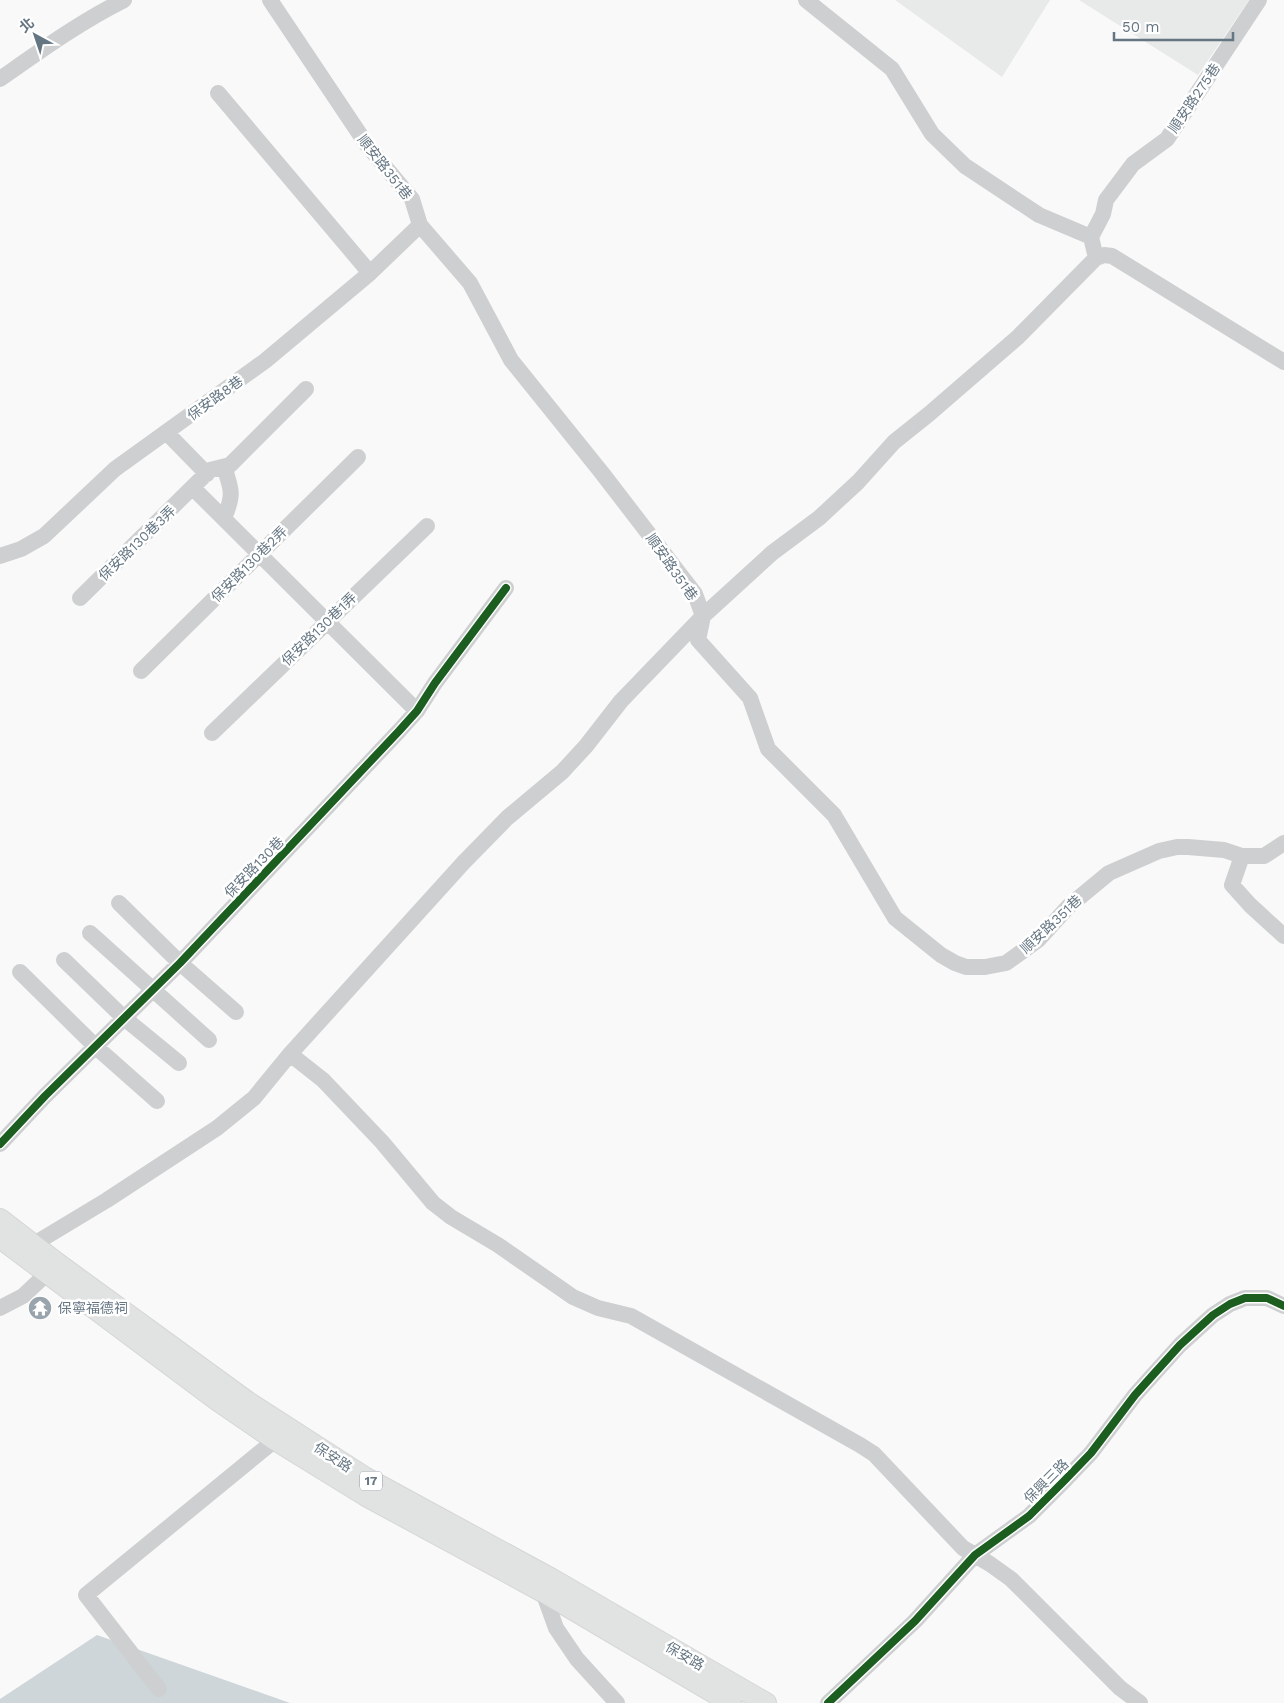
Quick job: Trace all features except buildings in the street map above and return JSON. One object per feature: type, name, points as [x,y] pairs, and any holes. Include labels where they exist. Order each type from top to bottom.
[{"type":"main road","name":"保安路","points":[[0,1219],[29,1250],[52,1269],[218,1401],[275,1440],[366,1496],[542,1592],[731,1703]]},
{"type":"main road","name":"保安路","points":[[0,1238],[29,1250]]},
{"type":"main road","name":"保安路","points":[[52,1269],[248,1402],[366,1478],[552,1579],[766,1703]]},
{"type":"street","points":[[0,78],[99,12],[124,0]]},
{"type":"street","name":"順安路351巷","points":[[270,0],[366,145],[412,199],[420,225],[470,283],[511,360],[602,473],[695,594],[703,616],[698,640],[750,698],[768,749],[834,815],[895,918],[940,955],[955,963],[966,966],[985,967],[1006,963],[1038,940],[1069,906],[1109,872],[1159,851],[1176,847],[1212,848],[1242,856],[1264,856],[1284,843]]},
{"type":"street","points":[[806,0],[892,69],[932,134],[965,166],[1039,215],[1091,237],[1096,258]]},
{"type":"street","name":"順安路275巷","points":[[1091,237],[1103,214],[1106,200],[1133,164],[1167,139],[1259,0]]},
{"type":"street","points":[[218,93],[370,273]]},
{"type":"street","name":"保安路8巷","points":[[0,556],[21,549],[44,536],[115,469],[265,361],[370,273],[420,225]]},
{"type":"street","points":[[29,1250],[217,1128],[254,1098],[290,1054],[464,862],[507,818],[562,772],[586,746],[621,701],[703,616],[772,553],[819,518],[858,482],[894,442],[1018,337],[1096,258],[1104,255],[1112,256],[1284,362]]},
{"type":"street","points":[[167,433],[207,474],[216,467],[224,467],[230,464],[306,389]]},
{"type":"street","name":"保安路130巷2弄","points":[[141,671],[358,457]]},
{"type":"street","points":[[224,467],[232,490],[230,505],[224,518]]},
{"type":"street","name":"保安路130巷3弄","points":[[80,598],[207,474]]},
{"type":"street","points":[[193,488],[417,711]]},
{"type":"street","name":"保安路130巷1弄","points":[[212,733],[427,526]]},
{"type":"street","name":"保安路130巷","points":[[0,1144],[123,1017],[180,963],[417,711],[435,683],[506,588]]},
{"type":"street","points":[[1242,856],[1232,885],[1250,905],[1284,936]]},
{"type":"street","points":[[119,902],[180,963],[236,1012]]},
{"type":"street","points":[[90,933],[209,1040]]},
{"type":"street","points":[[64,960],[123,1017],[179,1063]]},
{"type":"street","points":[[20,972],[96,1047],[157,1101]]},
{"type":"street","points":[[290,1054],[323,1080],[382,1142],[433,1203],[451,1218],[498,1246],[574,1297],[598,1308],[631,1316],[874,1454],[963,1548],[1011,1579],[1120,1688],[1140,1703]]},
{"type":"street","points":[[0,1308],[23,1296],[52,1269]]},
{"type":"street","name":"保興三路","points":[[828,1703],[915,1621],[975,1555],[1029,1516],[1064,1481],[1091,1453],[1140,1389],[1180,1345],[1213,1316],[1230,1304],[1245,1298],[1267,1298],[1284,1306]]},
{"type":"street","points":[[159,1689],[86,1595],[275,1440]]},
{"type":"street","points":[[542,1592],[556,1628],[572,1651],[618,1703]]},
{"type":"shaded area","points":[[895,0],[1050,0],[1002,77]]},
{"type":"shaded area","points":[[1079,0],[1249,0],[1198,75]]},
{"type":"shaded area","points":[[97,1635],[290,1703],[0,1703],[0,1699]]},
{"type":"cycle path","points":[[0,1144],[45,1096],[180,963],[399,731],[417,711],[435,683],[506,588]]},
{"type":"cycle path","points":[[828,1703],[915,1621],[975,1555],[1029,1516],[1064,1481],[1091,1453],[1135,1395],[1152,1376],[1180,1345],[1213,1315],[1230,1304],[1245,1298],[1267,1298],[1284,1306]]},
{"type":"place","name":"保寧福德祠","points":[[40,1308]]}]
